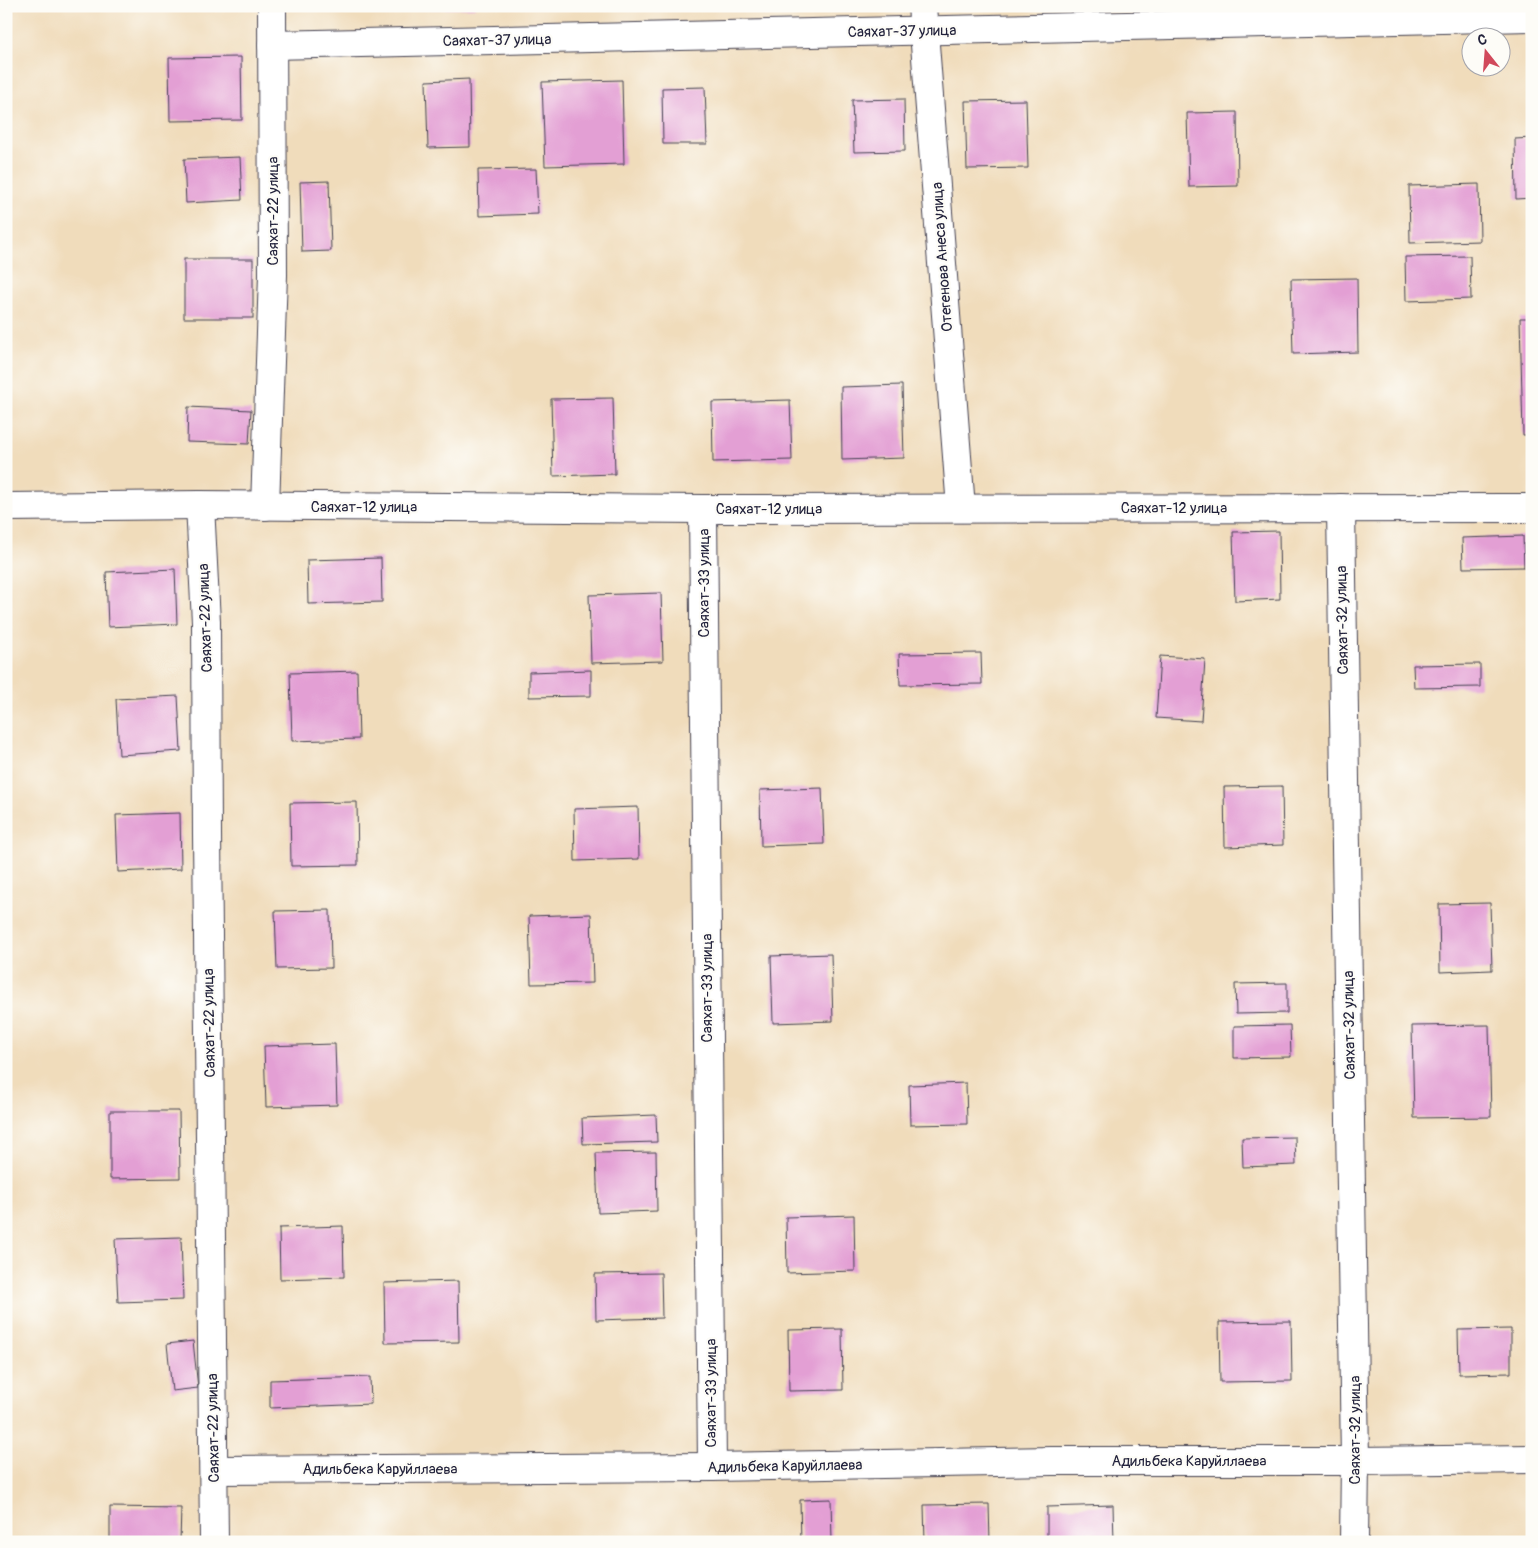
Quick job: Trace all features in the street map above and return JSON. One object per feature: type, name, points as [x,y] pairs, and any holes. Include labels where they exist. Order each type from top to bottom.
[{"type":"street","name":"Саяхат-22 улица","points":[[265,506],[273,275],[272,6]]},
{"type":"street","name":"Саяхат-37 улица","points":[[272,44],[923,18],[1532,17]]},
{"type":"street","name":"Отегенова Анеса улица","points":[[923,18],[961,508]]},
{"type":"street","name":"Саяхат-22 улица","points":[[200,505],[206,622],[206,834],[214,1542]]},
{"type":"street","name":"Саяхат-12 улица","points":[[6,507],[200,505],[703,509],[1532,508]]},
{"type":"street","name":"Саяхат-32 улица","points":[[1341,508],[1356,1461],[1354,1542]]},
{"type":"street","name":"Саяхат-33 улица","points":[[703,509],[712,1467]]},
{"type":"street","name":"Адильбека Каруйллаева","points":[[214,1470],[712,1467],[1052,1461],[1532,1459]]},
{"type":"building","points":[[395,6],[474,6],[475,8],[395,10]]},
{"type":"building","points":[[241,57],[242,120],[170,121],[169,58]]},
{"type":"building","points":[[469,79],[470,147],[428,148],[426,81]]},
{"type":"building","points":[[622,80],[624,164],[545,166],[542,82]]},
{"type":"building","points":[[705,87],[707,144],[663,144],[662,88]]},
{"type":"building","points":[[904,99],[905,151],[854,152],[852,100]]},
{"type":"building","points":[[1026,100],[1028,168],[967,169],[965,101]]},
{"type":"building","points":[[1237,112],[1238,186],[1189,187],[1187,113]]},
{"type":"building","points":[[1532,138],[1532,198],[1516,199],[1515,139]]},
{"type":"building","points":[[240,157],[242,200],[186,203],[184,159]]},
{"type":"building","points":[[536,169],[538,214],[479,216],[478,170]]},
{"type":"building","points":[[329,181],[331,251],[302,252],[300,182]]},
{"type":"building","points":[[1479,184],[1480,241],[1410,243],[1409,186]]},
{"type":"building","points":[[1470,256],[1471,299],[1406,301],[1405,257]]},
{"type":"building","points":[[184,259],[253,259],[253,318],[184,318]]},
{"type":"building","points":[[1357,278],[1358,352],[1293,354],[1291,279]]},
{"type":"building","points":[[1520,318],[1532,318],[1532,435],[1523,435]]},
{"type":"building","points":[[902,385],[904,458],[842,460],[841,387]]},
{"type":"building","points":[[613,398],[615,474],[553,476],[551,399]]},
{"type":"building","points":[[790,400],[792,460],[713,462],[712,402]]},
{"type":"building","points":[[188,407],[251,410],[249,444],[187,442]]},
{"type":"building","points":[[1279,531],[1280,599],[1235,601],[1233,532]]},
{"type":"building","points":[[1523,536],[1524,567],[1463,568],[1462,538]]},
{"type":"building","points":[[381,558],[382,602],[308,604],[307,560]]},
{"type":"building","points":[[175,569],[177,624],[108,627],[106,572]]},
{"type":"building","points":[[661,593],[663,661],[591,663],[589,595]]},
{"type":"building","points":[[981,653],[982,684],[900,685],[899,654]]},
{"type":"building","points":[[1160,656],[1205,659],[1201,721],[1156,718]]},
{"type":"building","points":[[1480,664],[1480,687],[1414,688],[1413,665]]},
{"type":"building","points":[[591,670],[591,696],[529,697],[529,672]]},
{"type":"building","points":[[357,671],[359,739],[292,741],[290,673]]},
{"type":"building","points":[[178,696],[181,751],[119,755],[116,699]]},
{"type":"building","points":[[1282,786],[1283,845],[1225,847],[1224,787]]},
{"type":"building","points":[[822,788],[824,844],[761,846],[760,790]]},
{"type":"building","points":[[357,802],[358,865],[291,866],[290,803]]},
{"type":"building","points":[[638,807],[639,859],[575,861],[574,809]]},
{"type":"building","points":[[180,813],[181,869],[118,872],[116,815]]},
{"type":"building","points":[[1490,903],[1492,970],[1440,972],[1439,904]]},
{"type":"building","points":[[330,910],[331,968],[277,969],[275,911]]},
{"type":"building","points":[[591,914],[593,983],[531,984],[529,916]]},
{"type":"building","points":[[831,954],[833,1021],[773,1023],[771,956]]},
{"type":"building","points":[[1287,983],[1287,1013],[1236,1014],[1235,984]]},
{"type":"building","points":[[1290,1025],[1291,1057],[1234,1058],[1234,1026]]},
{"type":"building","points":[[1489,1025],[1491,1117],[1414,1118],[1412,1026]]},
{"type":"building","points":[[335,1044],[337,1105],[266,1107],[264,1046]]},
{"type":"building","points":[[966,1083],[967,1124],[910,1125],[909,1085]]},
{"type":"building","points":[[110,1111],[179,1111],[180,1178],[110,1179]]},
{"type":"building","points":[[656,1115],[657,1142],[583,1144],[582,1118]]},
{"type":"building","points":[[1295,1137],[1296,1165],[1243,1167],[1242,1138]]},
{"type":"building","points":[[656,1152],[657,1211],[598,1213],[596,1153]]},
{"type":"building","points":[[854,1215],[855,1271],[787,1273],[786,1217]]},
{"type":"building","points":[[343,1226],[344,1277],[280,1279],[279,1228]]},
{"type":"building","points":[[181,1237],[183,1300],[118,1302],[115,1239]]},
{"type":"building","points":[[661,1273],[662,1318],[596,1320],[595,1274]]},
{"type":"building","points":[[458,1281],[459,1342],[385,1343],[384,1283]]},
{"type":"building","points":[[1291,1321],[1292,1381],[1220,1382],[1219,1322]]},
{"type":"building","points":[[842,1329],[843,1390],[789,1391],[788,1330]]},
{"type":"building","points":[[1511,1329],[1511,1373],[1459,1374],[1458,1330]]},
{"type":"building","points":[[193,1341],[198,1388],[172,1391],[167,1344]]},
{"type":"building","points":[[370,1377],[371,1404],[270,1408],[270,1380]]},
{"type":"building","points":[[831,1499],[832,1542],[801,1542],[800,1500]]},
{"type":"building","points":[[989,1504],[990,1542],[925,1542],[924,1505]]},
{"type":"building","points":[[1113,1505],[1114,1542],[1047,1542],[1047,1507]]},
{"type":"building","points":[[110,1507],[181,1508],[180,1542],[110,1542]]}]
